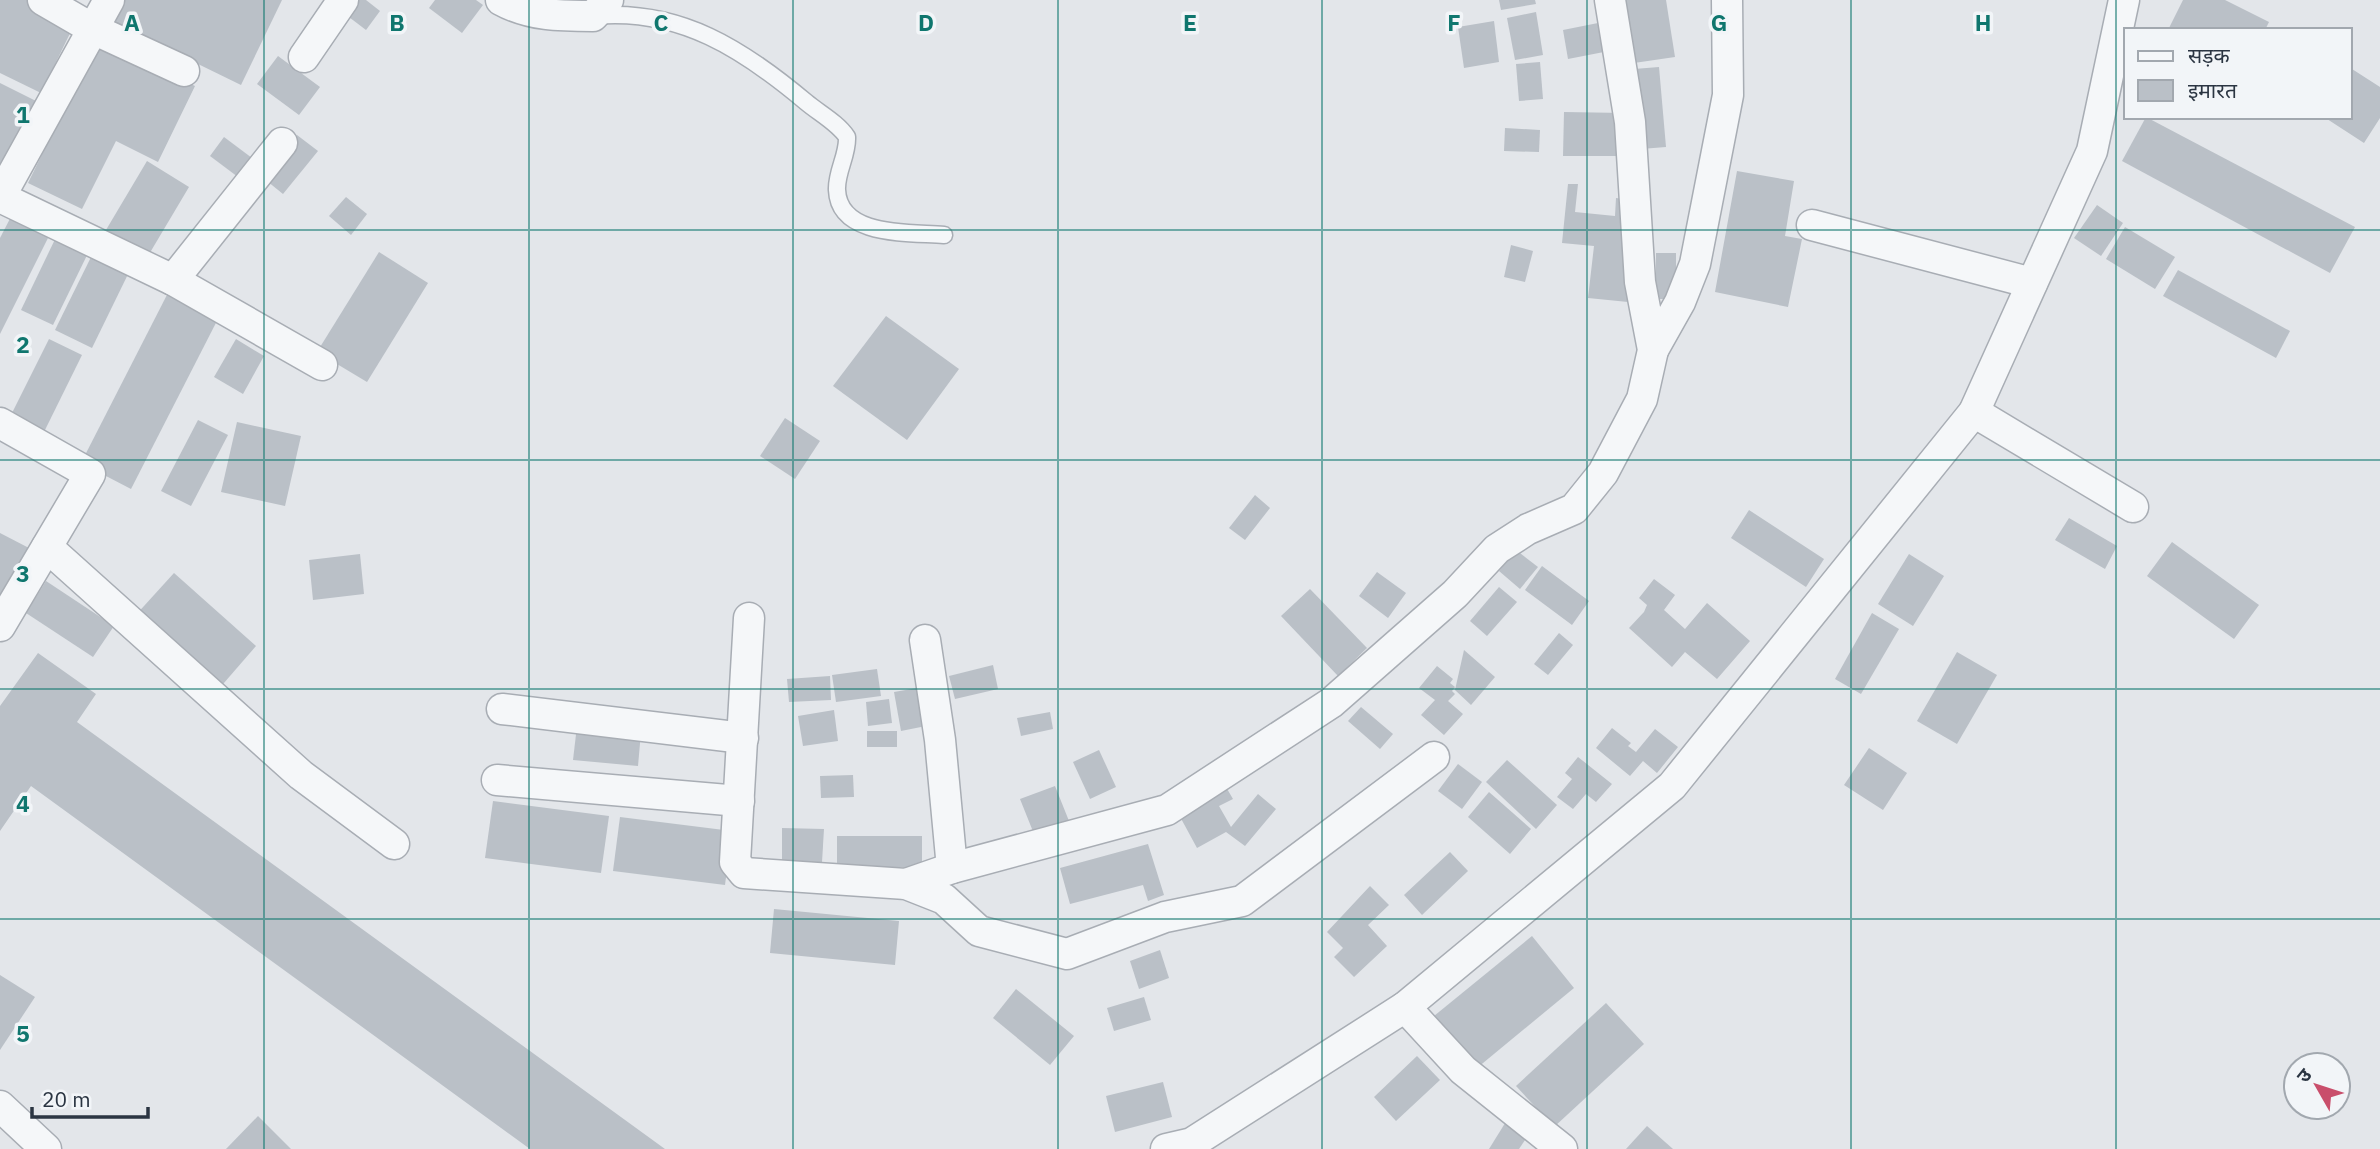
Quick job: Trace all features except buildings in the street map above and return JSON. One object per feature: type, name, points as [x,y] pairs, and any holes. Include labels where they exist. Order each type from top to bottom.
[{"type":"street","points":[[43,0],[93,29],[184,71]]},
{"type":"street","points":[[109,0],[0,197],[173,280],[321,365]]},
{"type":"street","points":[[304,57],[343,0]]},
{"type":"street","points":[[501,0],[527,12],[554,16],[601,8]]},
{"type":"street","points":[[1610,0],[1630,122],[1640,282],[1653,350]]},
{"type":"street","points":[[906,884],[952,868],[1167,810],[1331,703],[1455,594],[1497,549],[1528,529],[1574,509],[1603,473],[1642,399],[1653,350],[1680,302],[1695,264],[1728,95],[1727,0]]},
{"type":"street","points":[[1185,1147],[1405,1007],[1672,786],[1974,412],[2092,151],[2123,0]]},
{"type":"street","points":[[173,280],[282,143]]},
{"type":"street","points":[[1812,225],[2032,283]]},
{"type":"street","points":[[1974,412],[2133,507]]},
{"type":"street","points":[[0,423],[90,474],[0,626]]},
{"type":"street","points":[[47,547],[302,775],[394,844]]},
{"type":"street","points":[[749,618],[735,863],[744,873],[906,884],[944,899],[979,931],[1067,954],[1165,917],[1242,901],[1434,757]]},
{"type":"street","points":[[925,640],[940,740],[952,868]]},
{"type":"street","points":[[502,709],[743,738]]},
{"type":"street","points":[[497,779],[739,802]]},
{"type":"street","points":[[1405,1007],[1463,1070],[1562,1149]]},
{"type":"street","points":[[0,1106],[46,1149]]},
{"type":"lane","points":[[601,8],[664,18],[712,37],[764,66],[847,137],[837,192],[841,205],[855,221],[878,229],[944,234]]}]
